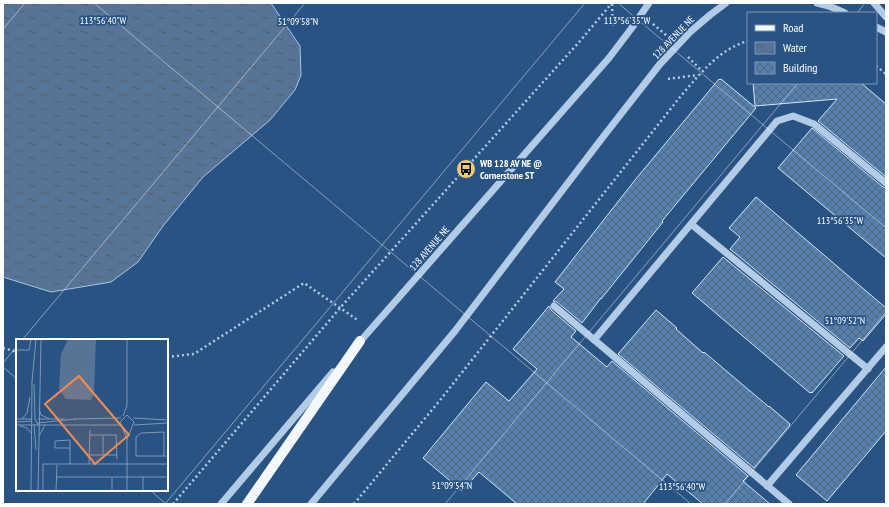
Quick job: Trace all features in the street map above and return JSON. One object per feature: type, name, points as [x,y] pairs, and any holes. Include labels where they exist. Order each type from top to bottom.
[{"type":"main road","points":[[246,504],[360,341]]},
{"type":"street","name":"128 AVENUE NE","points":[[221,504],[370,329],[609,58],[649,3]]},
{"type":"street","name":"128 AVENUE NE","points":[[311,504],[455,332],[602,137],[660,64],[690,32],[726,3]]},
{"type":"street","points":[[817,3],[843,12]]},
{"type":"street","points":[[874,3],[886,17]]},
{"type":"street","points":[[877,28],[886,32]]},
{"type":"street","points":[[594,340],[777,122],[794,116],[814,124],[886,183]]},
{"type":"street","points":[[691,224],[868,369]]},
{"type":"street","points":[[554,306],[789,504]]},
{"type":"street","points":[[767,486],[886,347]]},
{"type":"path","points":[[173,504],[340,308],[580,41],[612,3]]},
{"type":"path","points":[[354,504],[445,393],[702,71],[722,54],[747,41]]},
{"type":"path","points":[[877,67],[886,74]]},
{"type":"path","points":[[646,82],[699,75]]},
{"type":"path","points":[[168,357],[194,354],[304,283],[370,329]]},
{"type":"path","points":[[3,348],[16,352]]},
{"type":"water","points":[[3,3],[271,3],[300,46],[301,75],[295,90],[270,120],[203,177],[163,226],[138,262],[111,282],[51,292],[3,277]]},
{"type":"building","points":[[719,79],[721,79],[756,108],[662,221],[663,222],[582,323],[557,302],[553,301],[564,289],[555,282],[635,180]]},
{"type":"building","points":[[753,84],[862,84],[886,104],[886,177],[818,121],[837,99],[755,106]]},
{"type":"building","points":[[812,128],[886,188],[886,258],[778,168]]},
{"type":"building","points":[[756,197],[886,308],[886,314],[863,341],[859,338],[850,348],[730,249],[740,237],[729,228]]},
{"type":"building","points":[[723,257],[844,356],[812,393],[810,393],[692,293]]},
{"type":"building","points":[[549,306],[551,310],[576,331],[571,337],[607,367],[612,361],[748,476],[743,481],[770,504],[703,504],[667,474],[643,504],[517,504],[479,472],[462,491],[423,458],[486,382],[509,401],[537,369],[513,349]]},
{"type":"building","points":[[656,310],[703,353],[704,352],[790,424],[754,468],[618,354]]},
{"type":"building","points":[[886,367],[886,431],[827,501],[796,475]]},
{"type":"place","name":"WB 128 AV NE @ Cornerstone ST","points":[[466,169]]}]
